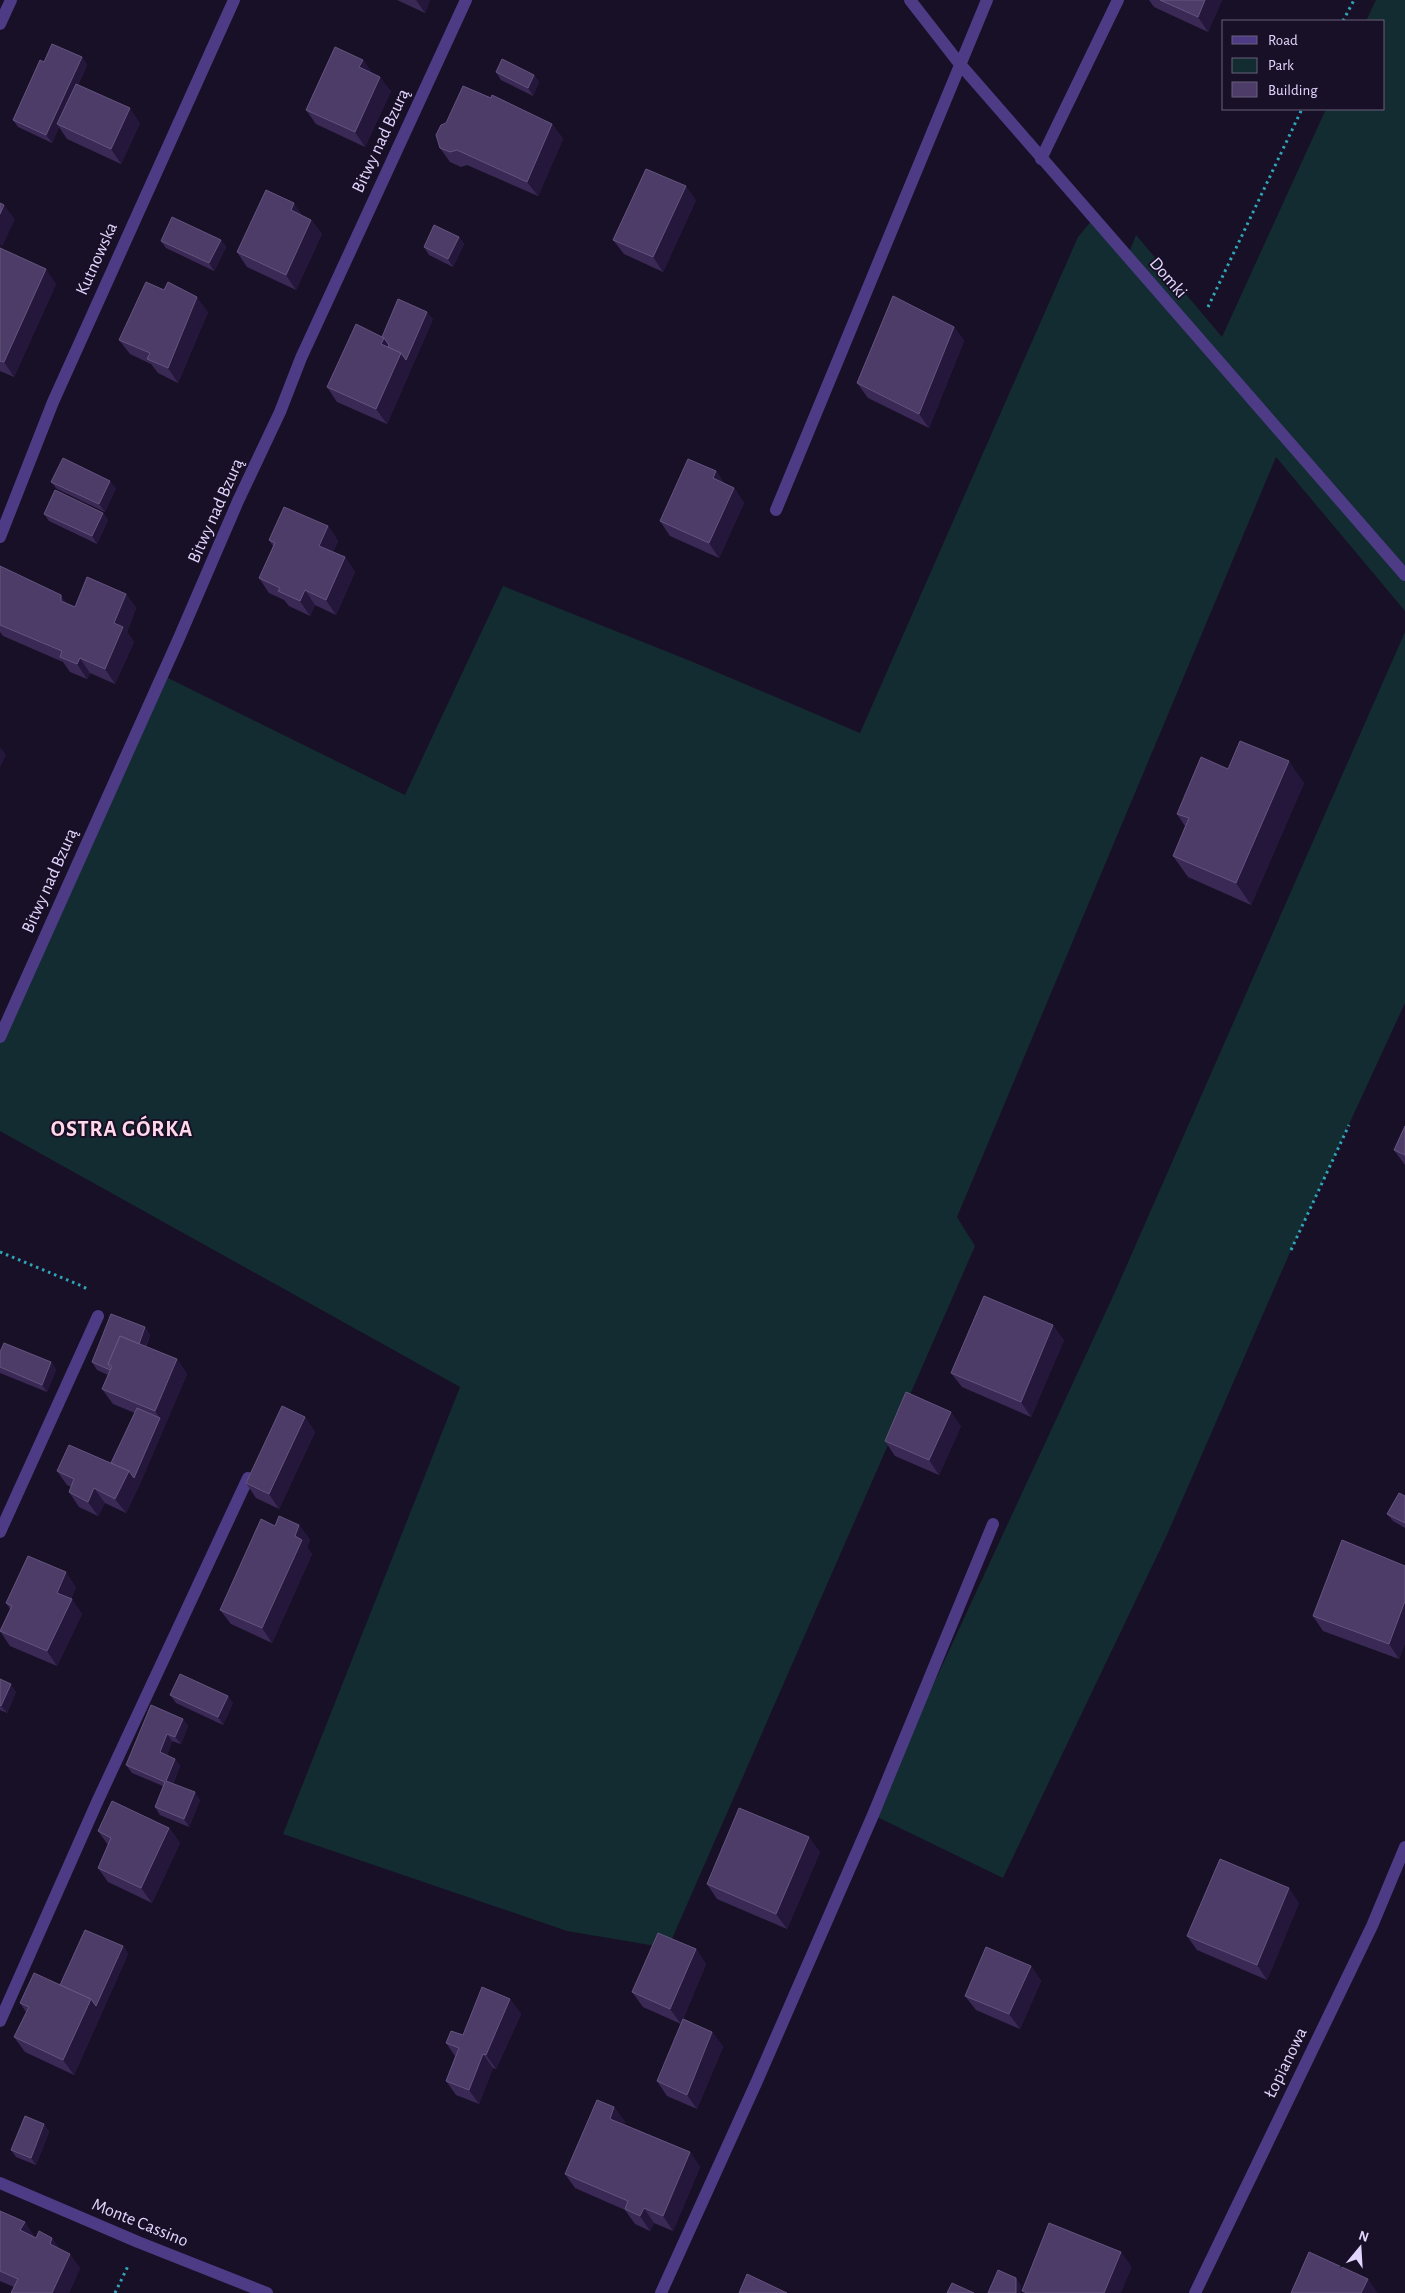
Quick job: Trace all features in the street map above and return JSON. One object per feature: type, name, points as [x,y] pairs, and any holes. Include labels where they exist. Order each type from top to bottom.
[{"type":"street","points":[[0,24],[11,0]]},
{"type":"street","name":"Kutnowska","points":[[0,537],[60,384],[234,0]]},
{"type":"street","name":"Bitwy nad Bzurą","points":[[0,1038],[179,638],[238,501],[280,412],[302,358],[466,0]]},
{"type":"street","name":"Domki","points":[[910,0],[959,64],[1405,575]]},
{"type":"street","points":[[776,510],[987,0]]},
{"type":"street","points":[[1041,159],[1118,0]]},
{"type":"street","points":[[0,1532],[98,1316]]},
{"type":"street","points":[[0,2021],[98,1800],[248,1478]]},
{"type":"street","points":[[661,2293],[757,2081],[873,1815],[993,1524]]},
{"type":"street","name":"Łopianowa","points":[[1195,2293],[1372,1926],[1405,1847]]},
{"type":"street","name":"Monte Cassino","points":[[0,2183],[138,2242],[267,2293]]},
{"type":"path","points":[[1344,20],[1354,0]]},
{"type":"path","points":[[1195,335],[1302,110]]},
{"type":"path","points":[[1291,1250],[1349,1125]]},
{"type":"path","points":[[0,1252],[82,1286],[95,1294],[101,1305],[98,1316]]},
{"type":"green space","points":[[1376,0],[1405,0],[1405,611],[1276,457],[957,1217],[975,1246],[668,1948],[567,1931],[283,1834],[460,1387],[0,1131],[0,1037],[162,675],[405,795],[503,586],[693,662],[860,733],[1078,237],[1093,219],[1127,258],[1136,235],[1222,337],[1326,110],[1385,110],[1385,20],[1366,20]]},
{"type":"green space","points":[[1405,632],[1405,1003],[1291,1250],[1166,1537],[1003,1878],[873,1815],[1115,1292]]},
{"type":"building","points":[[1160,0],[1205,0],[1198,17]]},
{"type":"building","points":[[52,44],[82,57],[46,135],[13,120],[40,60],[44,62]]},
{"type":"building","points":[[335,47],[363,60],[359,67],[380,77],[355,132],[306,110]]},
{"type":"building","points":[[502,59],[534,75],[528,88],[496,72]]},
{"type":"building","points":[[76,84],[130,108],[111,149],[57,124]]},
{"type":"building","points":[[463,86],[491,98],[492,95],[552,124],[527,182],[457,150],[450,152],[440,148],[436,135],[441,125],[446,123]]},
{"type":"building","points":[[646,169],[686,186],[653,257],[613,240]]},
{"type":"building","points":[[266,190],[294,203],[291,210],[311,220],[286,275],[237,252]]},
{"type":"building","points":[[0,203],[4,205],[0,214]]},
{"type":"building","points":[[172,217],[221,240],[209,263],[161,241]]},
{"type":"building","points":[[434,225],[459,237],[448,259],[424,247]]},
{"type":"building","points":[[0,248],[46,269],[4,362],[0,361]]},
{"type":"building","points":[[146,282],[164,290],[168,282],[197,297],[168,368],[147,359],[150,353],[119,340]]},
{"type":"building","points":[[893,296],[954,327],[919,414],[857,383]]},
{"type":"building","points":[[398,299],[427,312],[406,360],[401,353],[388,347],[389,345],[382,337]]},
{"type":"building","points":[[356,324],[384,338],[381,344],[401,353],[376,409],[327,387]]},
{"type":"building","points":[[63,458],[110,481],[99,504],[51,482]]},
{"type":"building","points":[[688,459],[716,471],[713,478],[734,488],[709,543],[660,521]]},
{"type":"building","points":[[55,490],[103,513],[92,536],[44,514]]},
{"type":"building","points":[[284,507],[328,526],[319,546],[345,557],[326,600],[305,590],[300,601],[278,591],[280,588],[259,578],[275,543],[269,540]]},
{"type":"building","points":[[0,566],[61,595],[61,601],[75,607],[87,577],[126,594],[114,623],[123,627],[105,669],[80,658],[77,664],[60,657],[62,651],[0,625]]},
{"type":"building","points":[[1240,741],[1289,761],[1236,883],[1173,856],[1189,818],[1177,814],[1201,757],[1228,769]]},
{"type":"building","points":[[1405,1126],[1405,1155],[1394,1150]]},
{"type":"building","points":[[984,1296],[1053,1325],[1021,1402],[951,1373]]},
{"type":"building","points":[[111,1314],[145,1327],[139,1344],[120,1336],[108,1364],[110,1370],[92,1362]]},
{"type":"building","points":[[120,1336],[177,1359],[155,1411],[102,1389],[112,1366],[108,1364]]},
{"type":"building","points":[[4,1343],[51,1362],[42,1385],[0,1367],[0,1352]]},
{"type":"building","points":[[906,1392],[951,1412],[929,1460],[885,1441]]},
{"type":"building","points":[[282,1406],[305,1417],[269,1494],[246,1483]]},
{"type":"building","points":[[137,1408],[160,1418],[134,1478],[129,1471],[111,1463]]},
{"type":"building","points":[[69,1445],[129,1471],[115,1499],[94,1488],[88,1502],[69,1492],[74,1479],[57,1471]]},
{"type":"building","points":[[1399,1493],[1405,1496],[1405,1523],[1387,1514]]},
{"type":"building","points":[[279,1516],[299,1525],[295,1536],[302,1540],[262,1628],[220,1610],[261,1519],[275,1526]]},
{"type":"building","points":[[1342,1540],[1405,1566],[1405,1601],[1389,1644],[1313,1616]]},
{"type":"building","points":[[28,1556],[66,1572],[57,1593],[72,1599],[47,1651],[0,1631],[12,1606],[6,1603]]},
{"type":"building","points":[[180,1674],[228,1696],[218,1717],[170,1695]]},
{"type":"building","points":[[0,1679],[11,1684],[1,1706],[0,1705]]},
{"type":"building","points":[[151,1705],[183,1719],[175,1737],[167,1734],[160,1752],[175,1759],[166,1781],[195,1792],[184,1819],[155,1807],[165,1782],[126,1765]]},
{"type":"building","points":[[112,1801],[169,1828],[141,1888],[98,1868],[111,1838],[98,1831]]},
{"type":"building","points":[[739,1808],[809,1837],[776,1914],[707,1884]]},
{"type":"building","points":[[1220,1859],[1289,1888],[1257,1965],[1187,1936]]},
{"type":"building","points":[[85,1930],[123,1946],[96,2006],[91,1999],[60,1985]]},
{"type":"building","points":[[658,1933],[696,1949],[670,2009],[632,1992]]},
{"type":"building","points":[[986,1947],[1031,1966],[1009,2014],[965,1996]]},
{"type":"building","points":[[34,1973],[91,1999],[63,2060],[14,2037],[29,2007],[20,2003]]},
{"type":"building","points":[[482,1987],[510,1999],[486,2055],[483,2054],[469,2090],[446,2081],[459,2048],[446,2043],[451,2031],[463,2035]]},
{"type":"building","points":[[683,2019],[712,2032],[687,2095],[657,2081]]},
{"type":"building","points":[[597,2100],[614,2107],[610,2119],[690,2152],[663,2216],[644,2208],[640,2216],[625,2209],[628,2201],[565,2174]]},
{"type":"building","points":[[25,2116],[44,2124],[31,2158],[11,2150]]},
{"type":"building","points":[[0,2211],[25,2222],[20,2230],[36,2238],[39,2231],[52,2238],[50,2244],[70,2254],[52,2293],[11,2293],[18,2279],[0,2271]]},
{"type":"building","points":[[1049,2223],[1121,2252],[1104,2293],[1027,2293],[1022,2291]]},
{"type":"building","points":[[1309,2252],[1368,2279],[1361,2293],[1291,2293]]},
{"type":"building","points":[[998,2270],[1016,2278],[1016,2293],[988,2293]]},
{"type":"building","points":[[747,2274],[787,2293],[739,2293]]},
{"type":"building","points":[[952,2283],[974,2293],[947,2293]]},
{"type":"district","name":"OSTRA GÓRKA","points":[[122,1129]]}]
